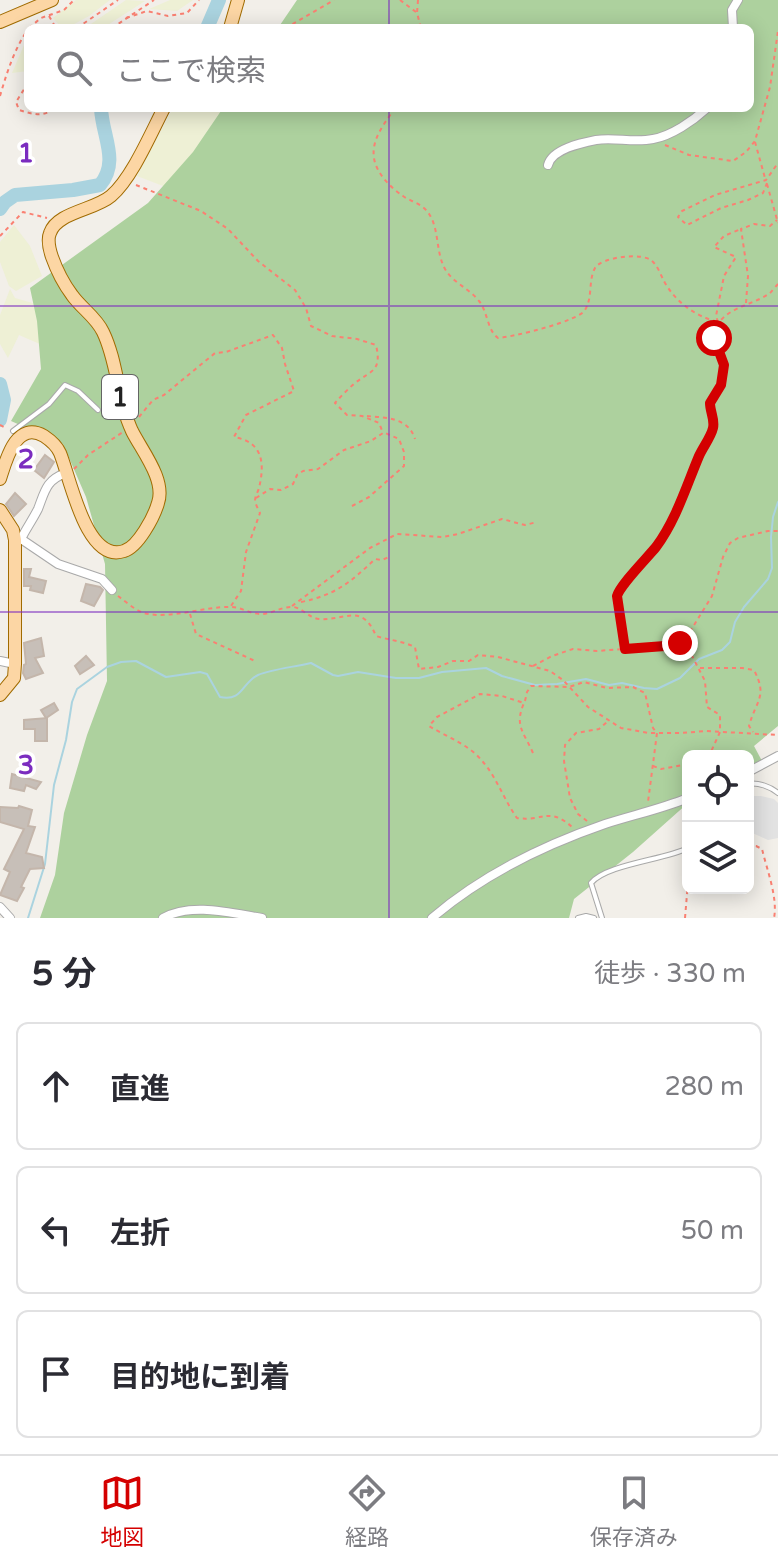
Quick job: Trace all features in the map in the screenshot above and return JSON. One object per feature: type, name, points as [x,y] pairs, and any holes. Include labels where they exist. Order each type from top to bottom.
[{"type":"main road","points":[[0,22],[52,0]]},
{"type":"main road","points":[[231,24],[238,0]]},
{"type":"main road","points":[[56,225],[65,217],[108,199],[123,181],[162,112]]},
{"type":"main road","name":"1","points":[[0,479],[15,441],[33,432],[41,434],[59,450],[83,518],[95,541],[109,552],[132,548],[159,502],[160,491],[154,472],[121,402],[104,334],[60,278],[49,250],[50,234],[56,225]]},
{"type":"main road","points":[[0,510],[18,540],[14,678],[0,695]]},
{"type":"street","points":[[733,24],[732,10],[738,0]]},
{"type":"street","points":[[548,165],[550,158],[558,151],[597,140],[653,139],[675,130],[701,112]]},
{"type":"street","points":[[66,473],[55,477],[43,491],[37,510],[18,540],[58,564],[102,579],[112,590]]},
{"type":"street","points":[[0,661],[15,664]]},
{"type":"street","points":[[754,769],[778,756]]},
{"type":"street","points":[[432,918],[452,900],[542,848],[682,800]]},
{"type":"street","points":[[0,907],[10,918]]},
{"type":"street","points":[[163,918],[190,910],[262,918]]},
{"type":"lane","points":[[13,431],[49,404],[65,385],[78,391],[98,410]]},
{"type":"lane","points":[[754,783],[778,793]]},
{"type":"lane","points":[[602,918],[591,883],[596,877],[682,851]]},
{"type":"lane","points":[[578,918],[594,918]]},
{"type":"path","points":[[33,24],[64,10],[74,0]]},
{"type":"path","points":[[83,24],[118,0]]},
{"type":"path","points":[[118,24],[154,0]]},
{"type":"path","points":[[126,18],[147,11],[168,16],[187,13],[199,0]]},
{"type":"path","points":[[293,24],[334,0]]},
{"type":"path","points":[[400,0],[417,13]]},
{"type":"path","points":[[418,0],[420,24]]},
{"type":"path","points":[[48,15],[54,24]]},
{"type":"path","points":[[653,139],[689,155],[733,161],[746,152],[755,141],[770,87],[778,31]]},
{"type":"path","points":[[0,96],[11,60],[24,35]]},
{"type":"path","points":[[24,89],[16,102],[19,110],[24,111]]},
{"type":"path","points":[[26,112],[37,115],[48,112]]},
{"type":"path","points":[[392,112],[379,132],[374,161],[390,186],[424,208],[433,222],[445,271],[477,298],[498,338],[578,317],[585,312],[597,265],[636,255],[653,261],[670,291],[693,313],[719,323]]},
{"type":"path","points":[[719,323],[716,316],[724,276],[736,257],[714,247],[724,236],[741,229],[754,224],[770,226],[778,222],[755,141]]},
{"type":"path","points":[[766,181],[715,195],[682,211],[678,217],[687,225],[721,208],[763,193],[766,181],[778,163]]},
{"type":"path","points":[[123,181],[201,211],[228,229],[258,261],[295,290],[306,308],[311,326],[332,336],[376,345],[379,356],[374,371],[355,383],[335,403],[347,415],[400,420],[413,432],[415,439]]},
{"type":"path","points":[[0,236],[23,212],[43,216],[56,225]]},
{"type":"path","points":[[741,229],[748,276],[746,304]]},
{"type":"path","points":[[625,649],[617,596],[619,589],[638,570],[676,516],[713,430],[710,403],[721,385],[724,365],[714,338],[719,323],[728,314],[770,293],[778,284]]},
{"type":"path","points":[[66,473],[131,428],[153,400],[164,395],[215,353],[273,335],[282,348],[294,391],[246,415],[234,437],[256,447],[262,471],[255,501],[260,513],[246,552],[241,591],[231,607]]},
{"type":"path","points":[[352,506],[369,497],[404,466],[404,452],[399,439],[382,431],[379,423],[362,416]]},
{"type":"path","points":[[256,498],[270,489],[281,490],[293,484],[303,471],[318,469],[344,450],[371,441],[382,431]]},
{"type":"path","points":[[112,590],[147,614],[190,613],[231,607],[259,614],[300,602],[370,548],[397,534],[442,537],[502,519],[525,525],[537,522]]},
{"type":"path","points":[[532,666],[573,649],[597,651],[678,645],[686,638],[712,596],[730,543],[738,538],[776,531]]},
{"type":"path","points":[[300,602],[336,591],[375,559],[389,557]]},
{"type":"path","points":[[291,607],[314,618],[347,616],[367,620],[376,636],[415,647],[419,669],[438,667],[453,661],[469,661],[478,655],[550,671],[563,680],[588,707],[621,728],[657,733],[753,732],[778,735]]},
{"type":"path","points":[[190,613],[196,634],[255,661]]},
{"type":"path","points":[[680,643],[689,650],[705,681],[707,707],[720,715],[720,732],[712,750]]},
{"type":"path","points":[[698,666],[754,670],[762,684],[749,726],[753,732]]},
{"type":"path","points":[[533,753],[520,729],[519,714],[531,686],[568,686],[584,682],[607,688],[633,687],[645,693],[657,733],[648,800],[651,811]]},
{"type":"path","points":[[524,703],[502,696],[480,694],[437,717],[429,726],[469,749],[484,762],[517,818],[530,820],[557,815],[577,835]]},
{"type":"path","points":[[590,825],[578,814],[570,798],[564,761],[565,745],[576,733],[599,729],[609,722]]},
{"type":"path","points":[[652,766],[661,769],[682,765]]},
{"type":"path","points":[[754,846],[762,849],[777,906],[774,918]]},
{"type":"path","points":[[685,918],[687,894]]},
{"type":"green space","points":[[76,0],[110,0],[74,24],[58,24],[53,18]]},
{"type":"green space","points":[[126,0],[145,1],[109,24],[91,24]]},
{"type":"green space","points":[[170,0],[193,0],[177,11],[149,9]]},
{"type":"green space","points":[[297,0],[778,0],[778,726],[754,746],[762,761],[754,765],[754,750],[682,750],[682,808],[574,899],[569,918],[40,918],[55,875],[64,813],[107,681],[105,564],[86,497],[63,444],[11,421],[41,369],[37,321],[30,288],[148,203],[193,152],[220,112],[754,112],[754,24],[281,24]]},
{"type":"green space","points":[[24,45],[24,72],[12,73]]},
{"type":"green space","points":[[171,112],[265,112],[176,191],[137,176]]},
{"type":"green space","points":[[14,225],[30,246],[42,276],[16,291],[9,286],[0,262],[0,242]]},
{"type":"green space","points":[[10,289],[15,298],[36,304],[42,345],[19,335],[8,358],[0,344],[0,315]]},
{"type":"shaded area","points":[[754,796],[774,799],[778,803],[778,838],[768,840],[754,834]]},
{"type":"building","points":[[45,455],[54,462],[44,478],[34,470]]},
{"type":"building","points":[[15,493],[26,504],[14,516],[6,504]]},
{"type":"building","points":[[24,569],[31,569],[29,577],[46,581],[43,593],[30,590],[31,586],[24,586]]},
{"type":"building","points":[[86,584],[103,590],[94,606],[81,601]]},
{"type":"building","points":[[41,638],[44,656],[35,658],[43,673],[26,679],[23,673],[26,664],[24,643]]},
{"type":"building","points":[[86,656],[94,665],[80,674],[75,666]]},
{"type":"building","points":[[54,703],[58,710],[46,718],[41,710]]},
{"type":"building","points":[[47,718],[47,741],[35,741],[35,729],[24,729],[24,720]]},
{"type":"building","points":[[12,774],[41,782],[36,789],[26,785],[24,791],[10,788]]},
{"type":"building","points":[[19,806],[32,810],[28,826],[35,827],[26,853],[42,857],[44,868],[30,869],[17,901],[0,895],[10,872],[4,869],[24,829],[0,822],[0,807]]},
{"type":"waterway","points":[[209,24],[219,0]]},
{"type":"waterway","points":[[0,209],[15,195],[100,185],[109,167],[101,112]]},
{"type":"waterway","points":[[0,384],[4,400],[0,420]]},
{"type":"waterway","points":[[28,918],[45,864],[54,785],[72,702],[77,689],[107,667],[136,661],[166,677],[200,672],[207,674],[220,697],[228,698],[238,694],[258,675],[311,663],[338,676],[358,672],[419,678],[442,672],[486,668],[535,685],[586,679],[609,685],[622,683],[657,689],[680,678],[699,659],[722,650],[730,642],[735,622],[768,579],[772,568],[771,537],[778,502]]},
{"type":"route","points":[[680,643],[625,649],[617,596],[619,589],[638,570],[676,516],[682,495],[713,430],[714,420],[709,407],[721,385],[724,365],[714,338]]}]
